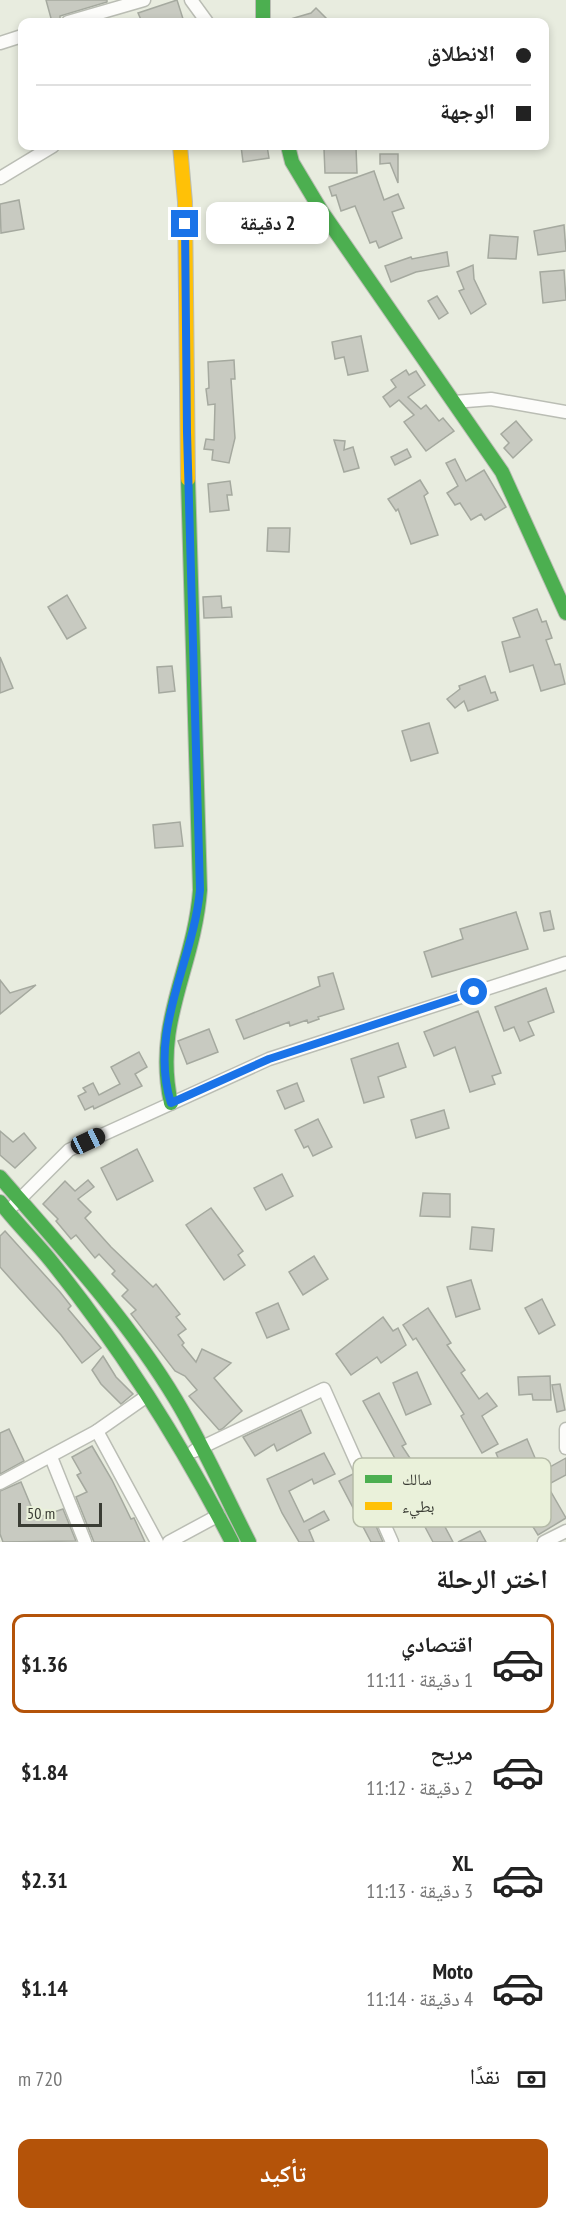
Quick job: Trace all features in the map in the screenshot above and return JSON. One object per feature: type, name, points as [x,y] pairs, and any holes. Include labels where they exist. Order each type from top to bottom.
[{"type":"street","points":[[82,18],[144,0]]},
{"type":"street","points":[[191,0],[204,18]]},
{"type":"street","points":[[263,0],[263,18]]},
{"type":"street","points":[[0,43],[18,37]]},
{"type":"street","points":[[0,178],[46,150]]},
{"type":"street","points":[[171,1103],[164,1082],[164,1037],[197,923],[200,890],[187,432],[185,202],[180,150]]},
{"type":"street","points":[[289,150],[292,162],[322,212],[502,472],[566,613]]},
{"type":"street","points":[[454,402],[491,399],[566,412]]},
{"type":"street","points":[[232,1542],[185,1456],[147,1396],[50,1260],[2,1210],[22,1199],[69,1150],[269,1059],[566,963]]},
{"type":"street","points":[[0,1177],[22,1199],[78,1267],[153,1365],[176,1400],[249,1542]]},
{"type":"street","points":[[185,1456],[324,1389],[355,1458]]},
{"type":"street","points":[[0,1483],[97,1431],[147,1396]]},
{"type":"street","points":[[566,1429],[566,1448]]},
{"type":"street","points":[[97,1431],[157,1542]]},
{"type":"street","points":[[51,1456],[85,1542]]},
{"type":"street","points":[[169,1542],[219,1515]]},
{"type":"street","points":[[385,1527],[392,1542]]},
{"type":"street","points":[[544,1542],[566,1531]]},
{"type":"building","points":[[46,0],[107,0],[107,2],[60,16],[60,18],[51,18]]},
{"type":"building","points":[[177,0],[183,18],[140,18],[138,13]]},
{"type":"building","points":[[316,8],[326,18],[294,18],[311,13]]},
{"type":"building","points":[[242,150],[268,150],[269,158],[243,162]]},
{"type":"building","points":[[324,150],[356,150],[357,173],[325,173]]},
{"type":"building","points":[[380,154],[398,154],[398,183],[390,163],[380,164]]},
{"type":"building","points":[[374,171],[384,200],[398,194],[404,208],[392,212],[402,238],[379,248],[376,241],[370,243],[355,206],[341,211],[336,195],[332,196],[329,187]]},
{"type":"building","points":[[19,200],[24,229],[1,233],[0,204]]},
{"type":"building","points":[[564,225],[566,251],[538,255],[534,231]]},
{"type":"building","points":[[490,235],[518,237],[516,259],[488,258]]},
{"type":"building","points":[[447,252],[449,266],[416,272],[391,282],[385,266],[411,257],[412,259]]},
{"type":"building","points":[[473,265],[474,279],[486,304],[471,314],[459,291],[464,289],[457,272]]},
{"type":"building","points":[[564,270],[566,300],[543,303],[540,272]]},
{"type":"building","points":[[437,296],[448,313],[439,319],[428,301]]},
{"type":"building","points":[[361,336],[368,371],[348,375],[344,357],[335,359],[332,342]]},
{"type":"building","points":[[234,360],[235,379],[231,379],[235,438],[229,463],[212,460],[213,450],[204,449],[206,439],[214,440],[215,404],[208,405],[206,389],[209,388],[208,362]]},
{"type":"building","points":[[406,370],[409,375],[416,371],[425,385],[408,397],[421,409],[426,405],[439,421],[443,418],[454,431],[426,451],[404,422],[414,415],[399,400],[390,407],[383,397],[396,387],[391,380]]},
{"type":"building","points":[[516,421],[532,440],[513,458],[504,448],[509,443],[501,434]]},
{"type":"building","points":[[334,440],[345,441],[344,450],[353,447],[359,468],[344,472]]},
{"type":"building","points":[[407,449],[411,457],[395,465],[391,457]]},
{"type":"building","points":[[455,459],[466,481],[484,470],[506,507],[485,520],[481,514],[471,520],[460,503],[455,505],[447,493],[458,486],[446,463]]},
{"type":"building","points":[[420,480],[428,493],[424,496],[438,535],[411,544],[398,509],[396,511],[388,499]]},
{"type":"building","points":[[230,481],[232,495],[227,495],[229,510],[210,512],[208,484]]},
{"type":"building","points":[[268,528],[290,528],[289,552],[267,551]]},
{"type":"building","points":[[67,595],[86,628],[67,639],[48,607]]},
{"type":"building","points":[[221,596],[222,608],[231,607],[232,617],[204,618],[203,597]]},
{"type":"building","points":[[537,609],[542,622],[546,621],[552,638],[546,640],[555,665],[560,664],[565,684],[541,691],[533,665],[510,672],[502,642],[520,637],[513,618]]},
{"type":"building","points":[[0,657],[13,688],[0,693]]},
{"type":"building","points":[[172,666],[175,691],[159,693],[157,667]]},
{"type":"building","points":[[485,676],[491,693],[495,692],[498,700],[468,711],[464,701],[455,708],[447,699],[460,689],[459,686]]},
{"type":"building","points":[[429,723],[438,753],[411,761],[402,731]]},
{"type":"building","points":[[180,822],[183,846],[155,848],[153,825]]},
{"type":"building","points":[[550,911],[554,929],[544,931],[540,913]]},
{"type":"building","points":[[516,912],[528,949],[432,977],[424,952],[463,939],[460,929]]},
{"type":"building","points":[[333,973],[344,1009],[318,1017],[319,1019],[308,1023],[307,1020],[290,1026],[289,1022],[244,1039],[236,1020],[320,986],[318,977]]},
{"type":"building","points":[[0,980],[10,993],[36,985],[0,1014]]},
{"type":"building","points":[[546,988],[554,1012],[528,1022],[534,1035],[520,1041],[514,1027],[504,1031],[495,1007]]},
{"type":"building","points":[[478,1011],[501,1073],[492,1076],[495,1084],[470,1092],[455,1047],[434,1056],[424,1032]]},
{"type":"building","points":[[209,1029],[218,1052],[187,1064],[178,1041]]},
{"type":"building","points":[[398,1043],[406,1067],[378,1077],[384,1097],[364,1103],[351,1059]]},
{"type":"building","points":[[139,1052],[147,1067],[135,1074],[142,1086],[94,1109],[93,1106],[85,1110],[78,1096],[86,1092],[83,1088],[93,1083],[99,1095],[120,1084],[111,1067]]},
{"type":"building","points":[[297,1083],[304,1101],[285,1109],[277,1091]]},
{"type":"building","points":[[444,1110],[449,1128],[416,1138],[411,1120]]},
{"type":"building","points":[[318,1119],[332,1147],[313,1156],[308,1146],[304,1148],[295,1130]]},
{"type":"building","points":[[0,1131],[13,1142],[24,1133],[36,1148],[15,1168],[0,1155]]},
{"type":"building","points":[[137,1149],[153,1181],[117,1200],[101,1168]]},
{"type":"building","points":[[282,1174],[293,1196],[266,1210],[254,1188]]},
{"type":"building","points":[[88,1180],[94,1187],[78,1199],[91,1212],[85,1218],[111,1247],[153,1287],[156,1284],[180,1314],[176,1317],[186,1329],[178,1335],[184,1343],[182,1345],[196,1362],[202,1349],[231,1363],[214,1378],[242,1411],[222,1429],[219,1430],[189,1396],[197,1390],[185,1376],[175,1371],[131,1314],[136,1310],[122,1296],[128,1290],[112,1274],[115,1271],[99,1254],[95,1258],[76,1235],[71,1239],[56,1221],[58,1219],[43,1204],[65,1181],[75,1191]]},
{"type":"building","points":[[423,1193],[450,1194],[450,1217],[420,1216]]},
{"type":"building","points":[[211,1208],[243,1251],[238,1255],[245,1265],[224,1280],[186,1225]]},
{"type":"building","points":[[472,1227],[494,1229],[492,1251],[470,1249]]},
{"type":"building","points":[[5,1231],[60,1292],[71,1306],[68,1309],[101,1348],[82,1363],[61,1335],[0,1267],[0,1236]]},
{"type":"building","points":[[314,1256],[328,1279],[303,1295],[289,1272]]},
{"type":"building","points":[[471,1280],[480,1309],[456,1317],[447,1287]]},
{"type":"building","points":[[542,1299],[555,1325],[539,1334],[525,1308]]},
{"type":"building","points":[[278,1303],[289,1329],[267,1338],[256,1313]]},
{"type":"building","points":[[428,1308],[451,1343],[447,1345],[465,1370],[461,1373],[479,1399],[487,1393],[497,1406],[482,1416],[498,1444],[482,1453],[461,1416],[464,1414],[416,1338],[413,1340],[403,1325]]},
{"type":"building","points":[[383,1317],[393,1331],[398,1328],[406,1345],[381,1363],[377,1357],[351,1375],[336,1354]]},
{"type":"building","points":[[103,1356],[116,1377],[133,1394],[121,1404],[101,1384],[92,1370]]},
{"type":"building","points":[[417,1372],[431,1404],[406,1415],[393,1383]]},
{"type":"building","points":[[550,1376],[551,1400],[533,1400],[532,1394],[519,1395],[518,1377]]},
{"type":"building","points":[[560,1384],[565,1410],[557,1412],[552,1385]]},
{"type":"building","points":[[379,1393],[406,1444],[402,1446],[410,1458],[395,1458],[363,1401]]},
{"type":"building","points":[[301,1410],[311,1433],[277,1451],[274,1444],[255,1456],[243,1437]]},
{"type":"building","points":[[9,1429],[24,1461],[0,1474],[0,1433]]},
{"type":"building","points":[[527,1439],[535,1458],[498,1458],[496,1453]]},
{"type":"building","points":[[92,1446],[131,1519],[134,1518],[145,1542],[94,1542],[76,1497],[87,1492],[77,1475],[81,1473],[72,1457]]},
{"type":"building","points":[[324,1453],[335,1474],[314,1484],[312,1479],[289,1491],[304,1522],[324,1511],[329,1520],[309,1530],[314,1542],[299,1542],[282,1513],[267,1479]]},
{"type":"building","points":[[566,1458],[566,1475],[551,1483],[551,1466]]},
{"type":"building","points":[[353,1474],[353,1508],[339,1481]]},
{"type":"building","points":[[21,1482],[36,1518],[63,1509],[76,1541],[3,1542],[0,1534],[0,1491]]},
{"type":"building","points":[[551,1492],[566,1518],[538,1535],[533,1527],[551,1527]]},
{"type":"building","points":[[363,1527],[376,1527],[383,1542],[371,1542]]},
{"type":"building","points":[[425,1527],[445,1527],[453,1542],[433,1542]]},
{"type":"building","points":[[480,1531],[486,1542],[458,1542]]},
{"type":"traffic: fast","points":[[263,0],[263,18]]},
{"type":"traffic: fast","points":[[289,150],[292,162],[322,212],[502,472],[566,613]]},
{"type":"traffic: fast","points":[[171,1103],[167,1074],[167,1047],[176,996],[196,919],[200,890],[188,479]]},
{"type":"traffic: fast","points":[[0,1177],[93,1285],[157,1370],[195,1435],[249,1542]]},
{"type":"traffic: fast","points":[[0,1202],[77,1294],[126,1362],[171,1433],[232,1542]]},
{"type":"traffic: slow","points":[[180,150],[185,202],[188,479]]},
{"type":"route","points":[[185,224],[187,432],[200,890],[197,923],[164,1037],[164,1082],[171,1103],[269,1059],[474,992]]}]
